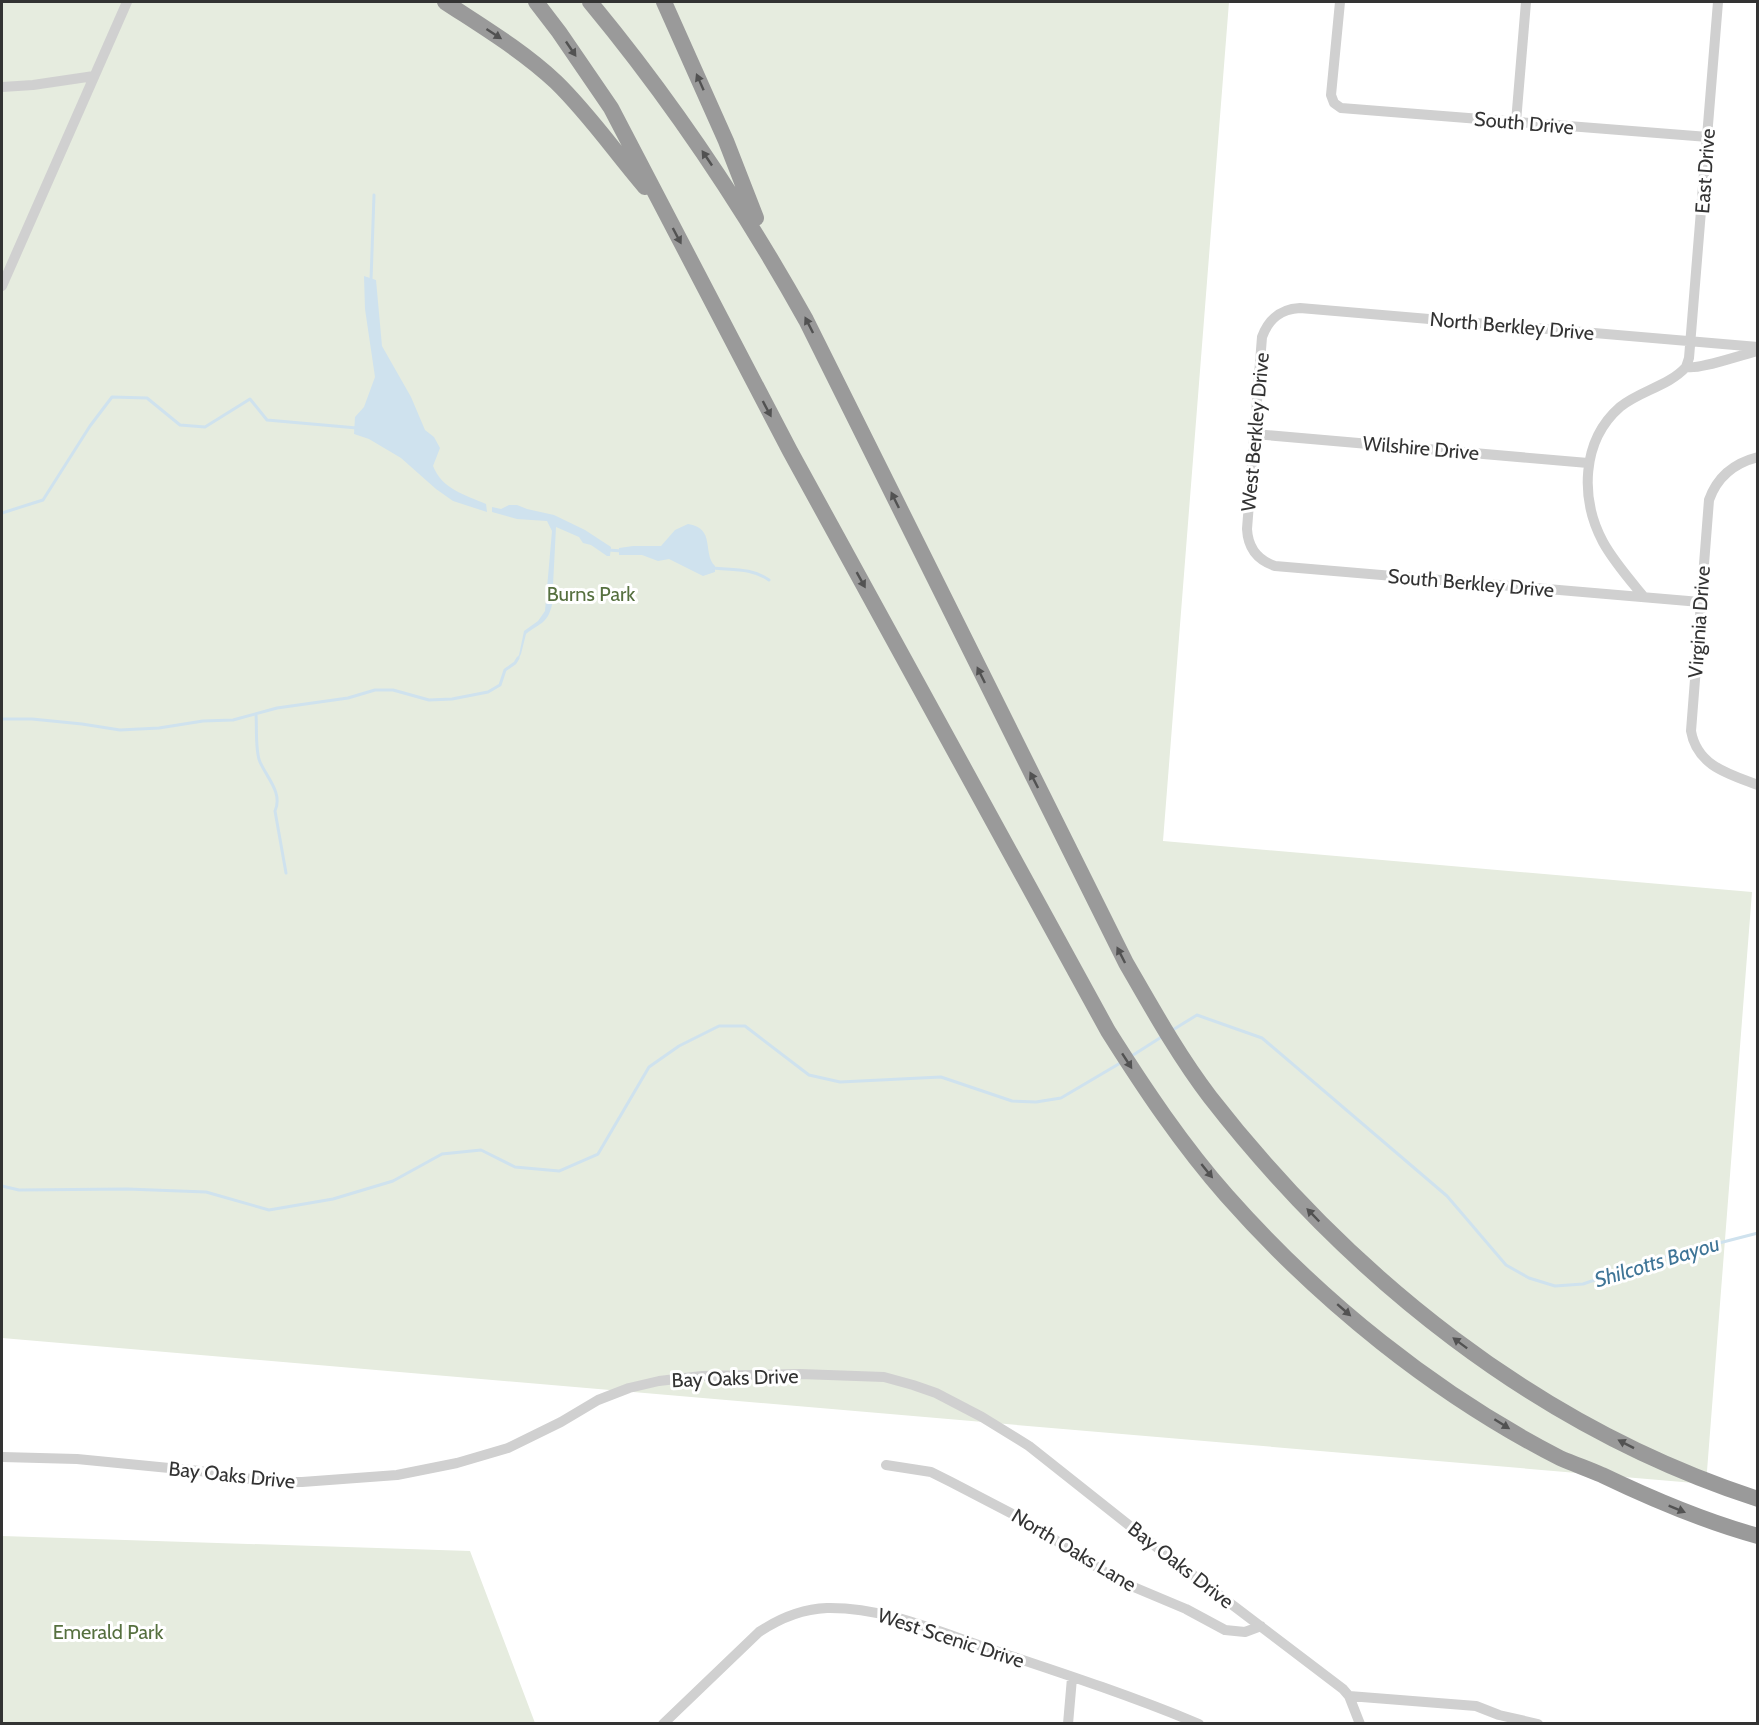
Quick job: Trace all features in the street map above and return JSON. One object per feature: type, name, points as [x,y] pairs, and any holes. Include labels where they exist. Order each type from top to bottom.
[{"type":"highway","points":[[445,2],[504,40],[555,81],[590,118],[662,208]]},
{"type":"highway","points":[[536,2],[560,32],[611,108],[789,452],[1108,1031],[1146,1092],[1194,1156],[1281,1254],[1360,1324],[1434,1380],[1516,1433],[1568,1462],[1696,1516],[1758,1536]]},
{"type":"highway","points":[[590,2],[675,110],[769,253],[806,320],[1102,916],[1150,1006],[1210,1096],[1251,1146],[1325,1228],[1370,1270],[1458,1343],[1527,1389],[1603,1432],[1696,1476],[1758,1499]]},
{"type":"highway","points":[[664,2],[726,141],[769,253]]},
{"type":"street","points":[[2,285],[127,2]]},
{"type":"street","name":"South Drive","points":[[1340,2],[1331,95],[1334,103],[1341,108],[1708,137]]},
{"type":"street","points":[[1516,122],[1526,2]]},
{"type":"street","name":"East Drive","points":[[1686,367],[1689,358],[1718,2]]},
{"type":"street","points":[[2,87],[94,76]]},
{"type":"street","name":"North Berkley Drive","points":[[1271,320],[1280,312],[1290,308],[1300,308],[1758,346]]},
{"type":"street","name":"West Berkley Drive","points":[[1250,546],[1247,529],[1262,337],[1271,320]]},
{"type":"street","points":[[1644,597],[1603,543],[1596,526],[1589,501],[1587,482],[1592,447],[1600,431],[1620,407],[1639,394],[1677,375],[1686,367],[1698,368],[1758,351]]},
{"type":"street","name":"Wilshire Drive","points":[[1254,434],[1588,463]]},
{"type":"street","name":"Virginia Drive","points":[[1753,783],[1711,765],[1703,758],[1693,742],[1692,714],[1709,500],[1720,478],[1729,470],[1740,463],[1758,457]]},
{"type":"street","name":"South Berkley Drive","points":[[1250,546],[1261,560],[1275,566],[1700,602]]},
{"type":"street","name":"Bay Oaks Drive","points":[[2,1457],[77,1458],[269,1482],[302,1482],[397,1475],[457,1463],[508,1448],[561,1422],[598,1400],[629,1388],[659,1381],[713,1376],[800,1374],[884,1377],[913,1384],[936,1393],[982,1417],[1029,1446],[1164,1553],[1322,1672],[1349,1696],[1360,1724]]},
{"type":"street","name":"North Oaks Lane","points":[[886,1465],[931,1472],[1026,1521],[1117,1580],[1186,1609],[1225,1630],[1245,1632],[1261,1626]]},
{"type":"street","name":"West Scenic Drive","points":[[663,1724],[759,1632],[777,1621],[806,1610],[817,1609],[853,1609],[908,1620],[1140,1700],[1199,1724]]},
{"type":"street","points":[[1068,1724],[1072,1678]]},
{"type":"street","points":[[1349,1696],[1476,1706],[1499,1715],[1538,1724]]},
{"type":"green space","name":"Burns Park","points":[[2,2],[1229,2],[1163,841],[1752,892],[1706,1484],[2,1338]]},
{"type":"green space","name":"Emerald Park","points":[[2,1536],[470,1551],[535,1723],[2,1723]]},
{"type":"water","points":[[364,276],[376,280],[382,346],[411,397],[425,430],[434,437],[440,448],[433,466],[437,474],[448,486],[486,504],[487,512],[453,501],[401,458],[369,439],[354,434],[355,417],[364,407],[375,377],[365,309]]},
{"type":"water","points":[[509,505],[554,515],[585,530],[611,547],[610,556],[607,556],[591,545],[583,543],[579,537],[556,527],[550,612],[542,623],[526,634],[517,662],[515,661],[519,655],[524,631],[538,621],[545,611],[552,531],[547,521],[517,519],[492,512],[492,507],[501,509]]},
{"type":"water","points":[[688,524],[702,530],[715,572],[703,576],[669,559],[658,561],[642,555],[619,555],[619,548],[661,546],[675,530]]},
{"type":"waterway","points":[[371,280],[374,195]]},
{"type":"waterway","points":[[2,513],[43,500],[90,426],[112,397],[147,398],[180,425],[205,427],[250,399],[267,420],[357,428]]},
{"type":"waterway","points":[[608,550],[622,551]]},
{"type":"waterway","points":[[713,568],[749,571],[769,580]]},
{"type":"waterway","points":[[2,719],[32,719],[120,730],[233,720],[277,708],[348,698],[375,690],[393,690],[429,700],[452,699],[488,692],[500,685],[505,670],[518,658]]},
{"type":"waterway","points":[[256,714],[258,757],[276,792],[275,811],[286,873]]},
{"type":"waterway","name":"Shilcotts Bayou","points":[[1171,1031],[1197,1015],[1262,1038],[1447,1196],[1506,1265],[1529,1278],[1555,1286],[1583,1284],[1653,1260],[1758,1233]]},
{"type":"waterway","points":[[2,1186],[19,1190],[127,1189],[206,1192],[269,1210],[333,1199],[393,1181],[442,1154],[481,1150],[515,1167],[559,1171],[598,1154],[649,1067],[679,1046],[719,1026],[745,1026],[809,1075],[840,1082],[941,1077],[1012,1101],[1036,1102],[1061,1098],[1122,1062]]},
{"type":"waterway","points":[[1130,1057],[1163,1036]]}]
